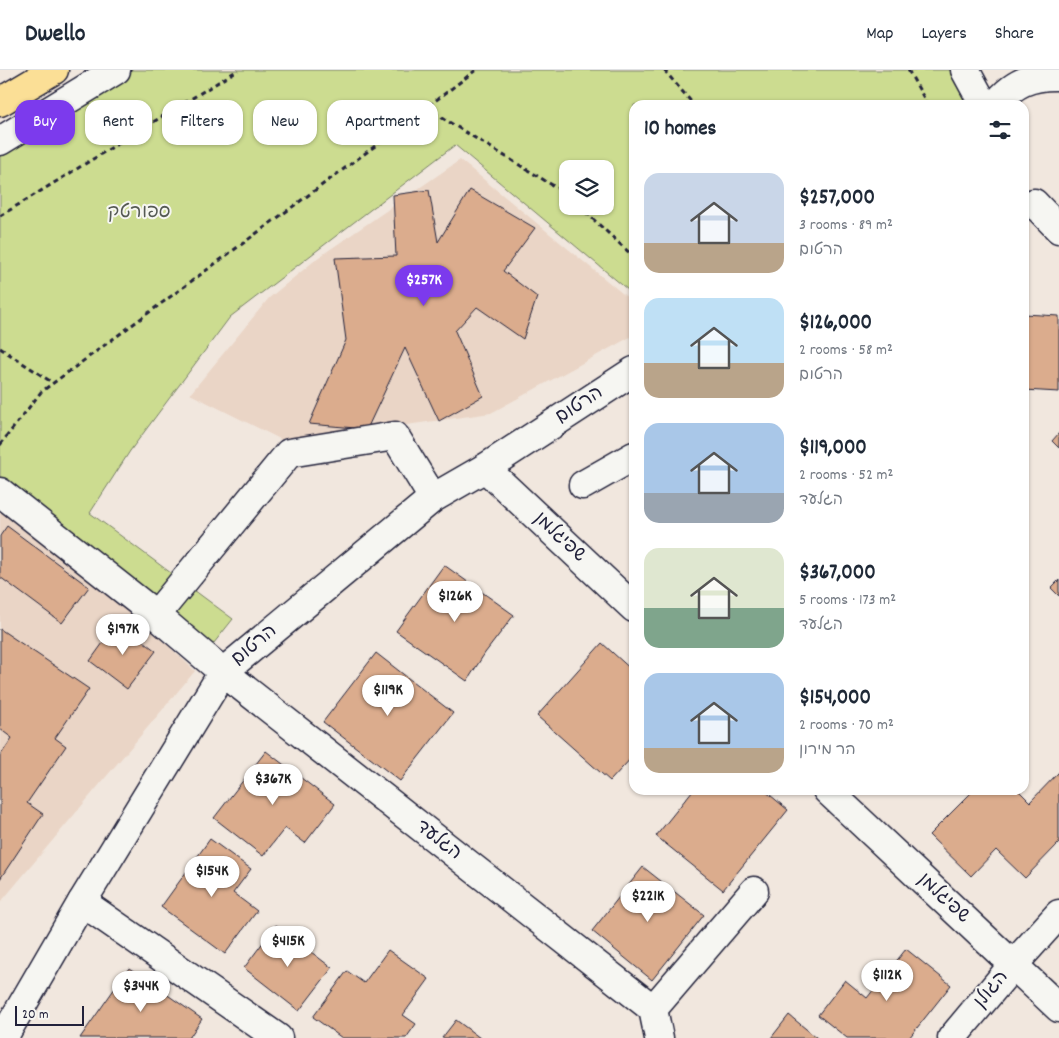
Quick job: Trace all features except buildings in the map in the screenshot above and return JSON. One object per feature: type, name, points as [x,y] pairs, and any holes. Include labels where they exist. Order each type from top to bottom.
[{"type":"main road","points":[[0,102],[54,70]]},
{"type":"street","points":[[0,141],[116,70]]},
{"type":"street","points":[[965,70],[981,100]]},
{"type":"street","points":[[1001,100],[1018,84],[1031,78],[1049,74]]},
{"type":"street","points":[[1039,202],[1059,229]]},
{"type":"street","name":"הרטום","points":[[3,1038],[82,902],[223,672],[433,498],[485,468],[629,374]]},
{"type":"street","points":[[156,616],[288,452],[395,436],[433,498]]},
{"type":"street","points":[[584,485],[629,459]]},
{"type":"street","name":"שפיגלמן","points":[[485,468],[629,603]]},
{"type":"street","name":"הגלעד","points":[[0,492],[223,672],[653,1009]]},
{"type":"street","name":"שפיגלמן","points":[[832,795],[1059,1008]]},
{"type":"street","points":[[659,1038],[653,1009],[754,890]]},
{"type":"street","points":[[82,902],[278,1038]]},
{"type":"street","name":"הגולן","points":[[952,1038],[1059,914]]},
{"type":"path","points":[[0,216],[238,70]]},
{"type":"path","points":[[437,100],[476,70]]},
{"type":"path","points":[[664,70],[690,100]]},
{"type":"path","points":[[908,70],[925,100]]},
{"type":"path","points":[[438,115],[559,189]]},
{"type":"path","points":[[0,445],[41,392],[376,145]]},
{"type":"path","points":[[589,215],[629,252]]},
{"type":"path","points":[[0,348],[53,383]]},
{"type":"shaded area","points":[[460,160],[629,299],[629,338],[491,413],[286,442],[190,394],[269,298],[319,257]]},
{"type":"shaded area","points":[[0,507],[105,586],[195,671],[0,903]]},
{"type":"green space","name":"ספורטק","points":[[106,70],[953,70],[970,100],[629,100],[629,291],[455,145],[230,317],[130,451],[90,513],[233,619],[206,653],[0,483],[0,138],[15,128],[15,145],[75,145],[75,100],[59,100]]}]
